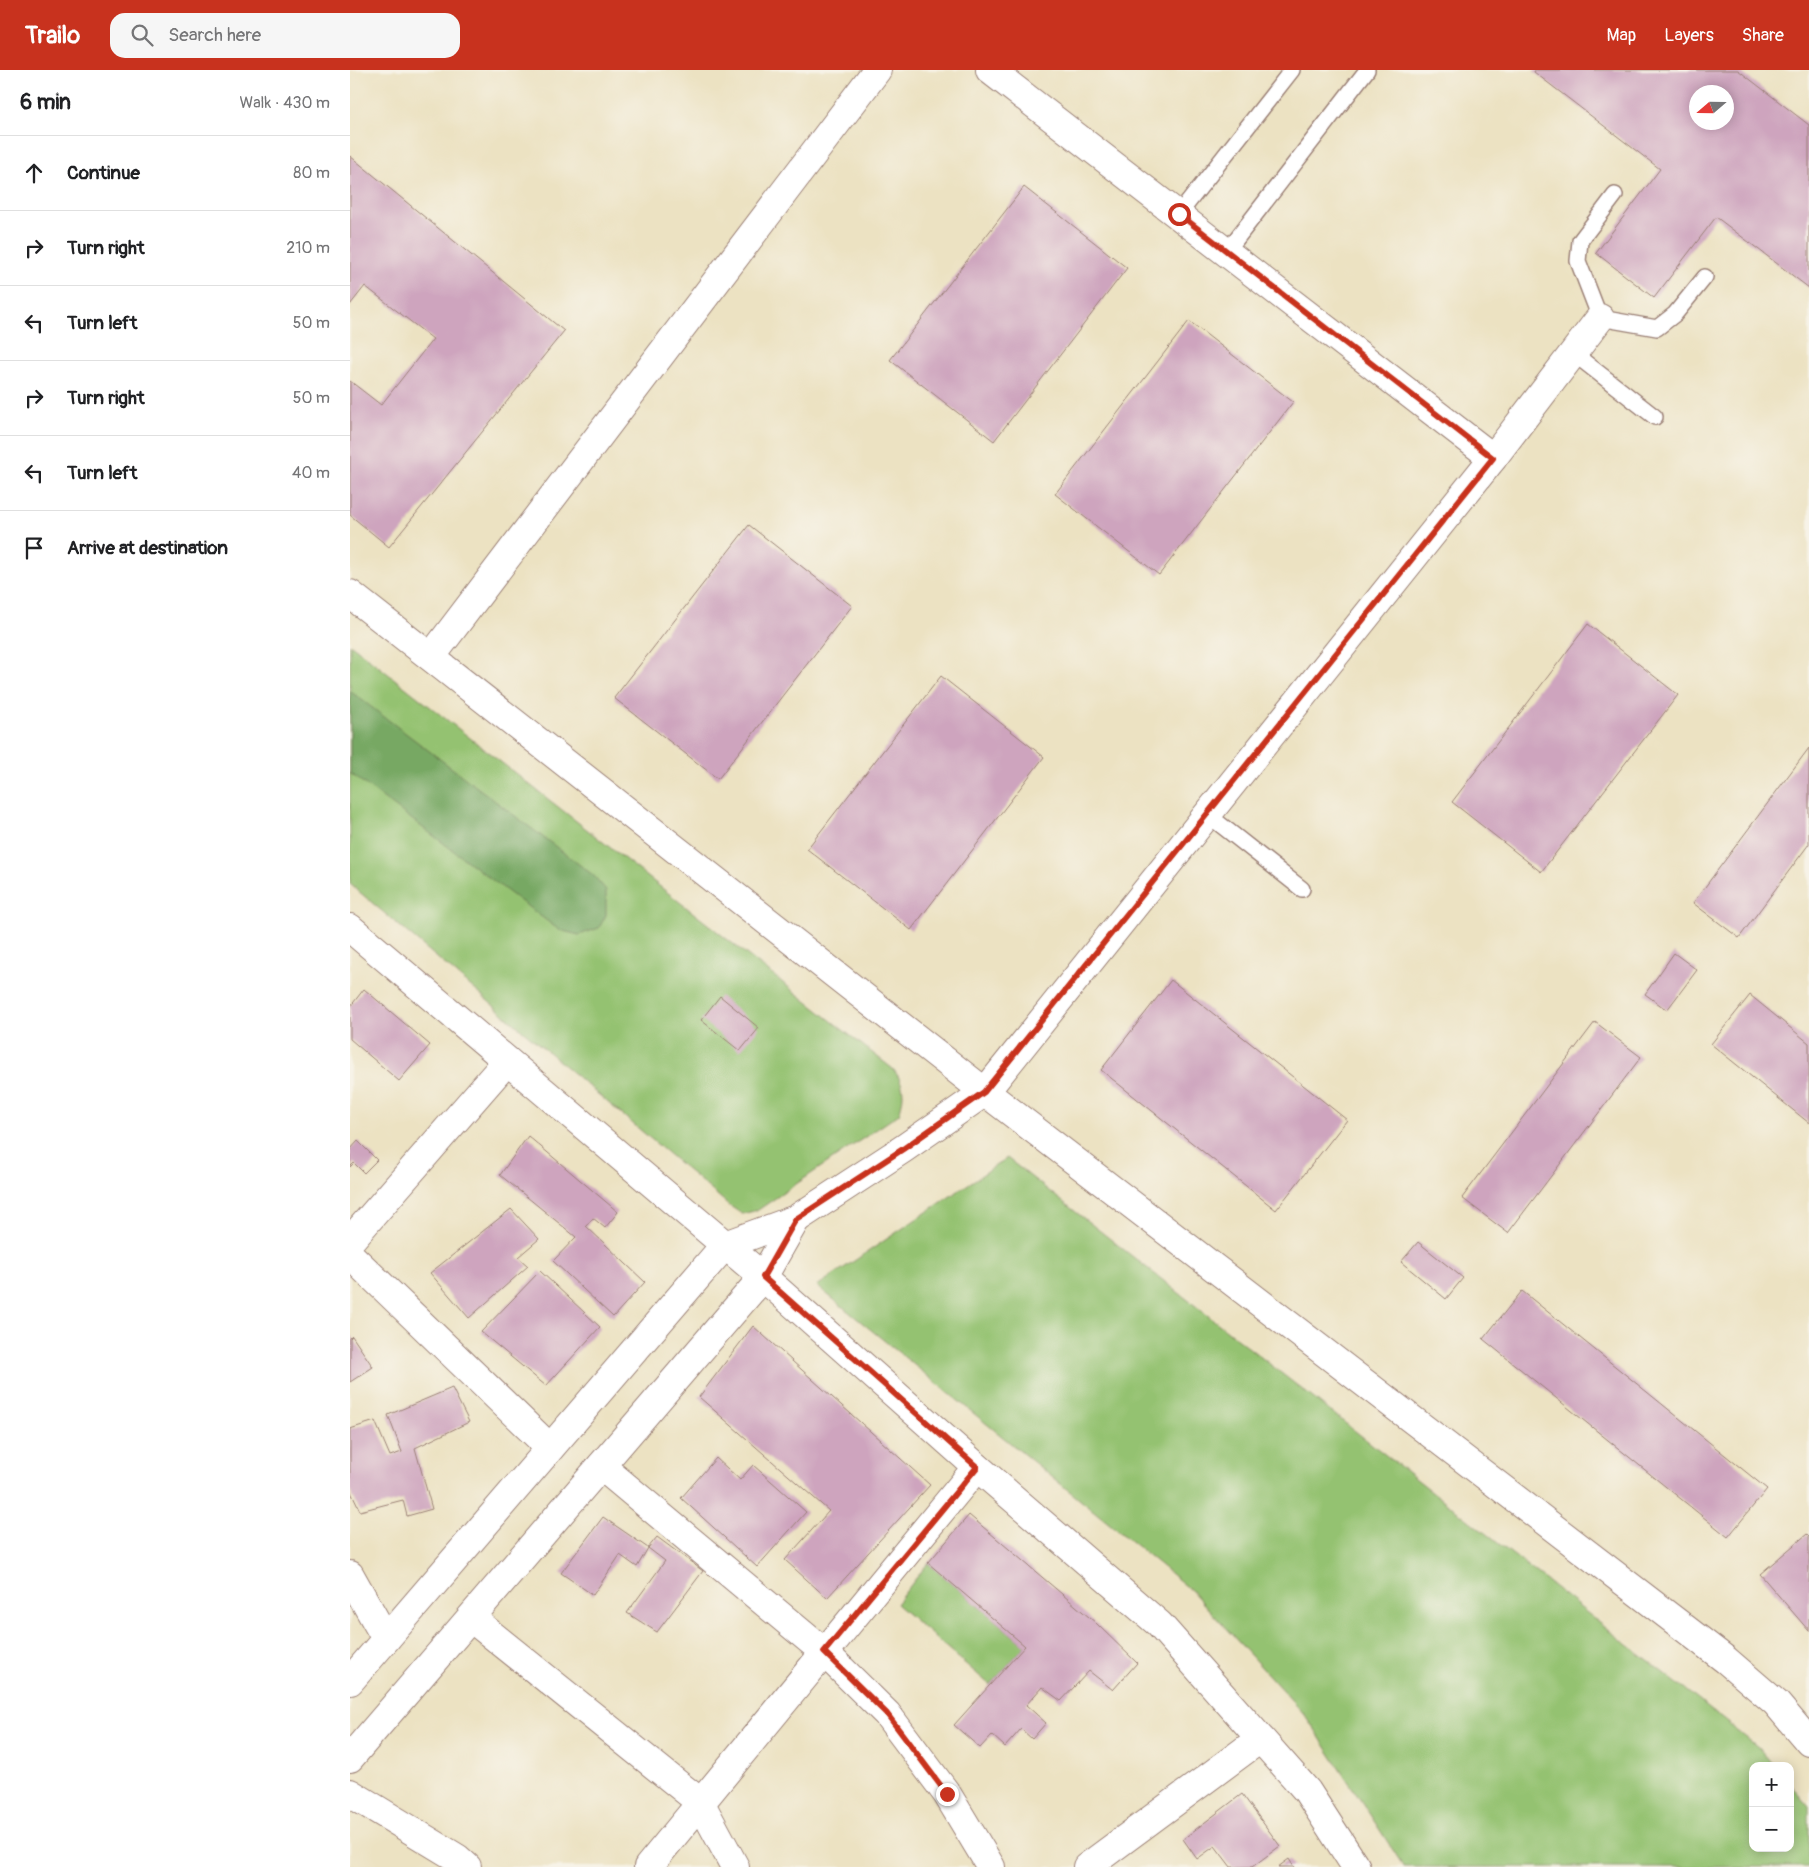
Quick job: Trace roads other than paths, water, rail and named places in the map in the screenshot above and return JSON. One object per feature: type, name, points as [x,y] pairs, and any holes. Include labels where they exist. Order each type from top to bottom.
[{"type":"street","points":[[431,657],[877,70]]},
{"type":"street","points":[[990,70],[1493,458]]},
{"type":"street","points":[[350,1681],[725,1245],[796,1219],[903,1149],[984,1092],[1493,458],[1600,318]]},
{"type":"street","points":[[350,594],[984,1092],[1726,1660],[1776,1703],[1809,1742]]},
{"type":"street","points":[[350,928],[763,1277],[977,1467],[1159,1624],[1306,1791],[1356,1867]]},
{"type":"street","points":[[350,1242],[507,1061]]},
{"type":"street","points":[[350,1758],[763,1277],[796,1219]]},
{"type":"street","points":[[350,1255],[550,1448]]},
{"type":"street","points":[[601,1466],[824,1652],[887,1714],[947,1794],[991,1867]]},
{"type":"street","points":[[648,1867],[977,1467]]},
{"type":"street","points":[[350,1575],[386,1639]]},
{"type":"street","points":[[471,1618],[700,1802],[735,1867]]},
{"type":"street","points":[[1086,1867],[1260,1739]]},
{"type":"street","points":[[350,1792],[457,1858],[467,1867]]},
{"type":"lane","points":[[1179,214],[1292,70]]},
{"type":"lane","points":[[1227,251],[1367,70]]},
{"type":"lane","points":[[1615,195],[1580,241],[1578,261],[1600,318],[1657,328],[1675,314],[1705,277]]},
{"type":"lane","points":[[1573,353],[1655,417]]},
{"type":"lane","points":[[1207,814],[1302,889]]}]
